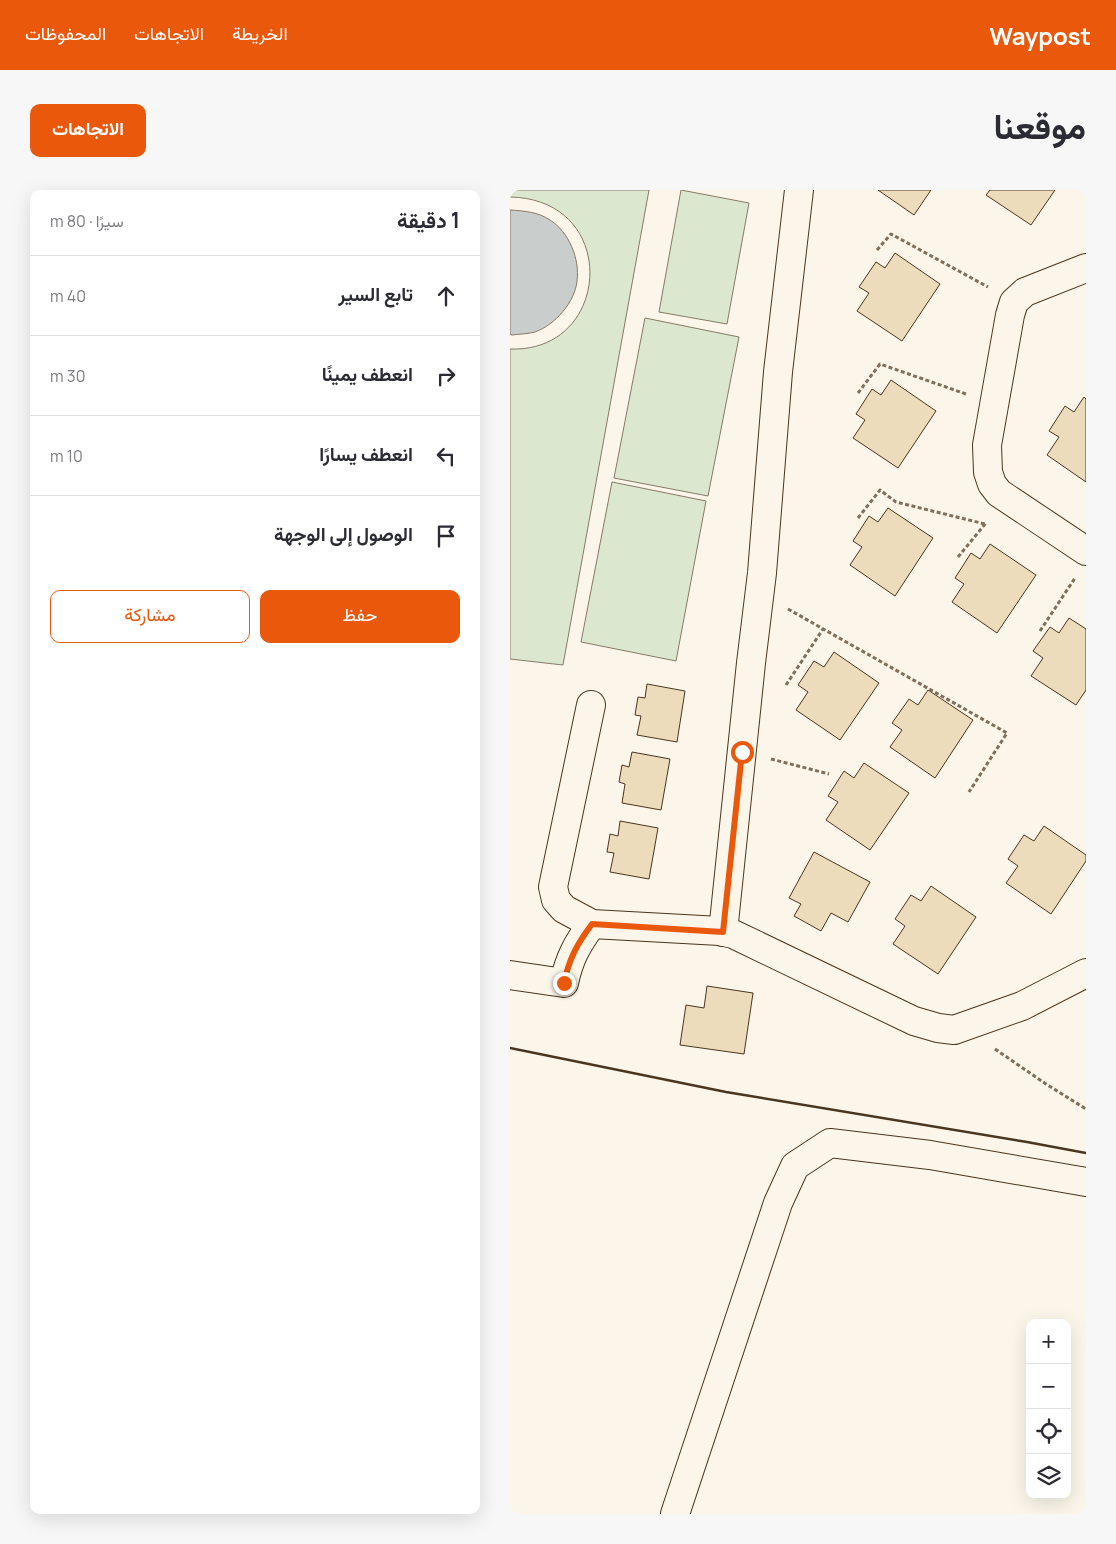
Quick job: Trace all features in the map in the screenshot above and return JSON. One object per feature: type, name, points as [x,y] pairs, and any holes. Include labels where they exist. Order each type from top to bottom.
[{"type":"street","points":[[723,932],[760,593],[778,372],[799,190]]},
{"type":"street","points":[[1086,268],[1025,292],[1014,302],[993,404],[987,445],[988,472],[992,484],[999,493],[1086,550]]},
{"type":"street","points":[[591,706],[553,887],[556,900],[564,909],[592,924],[723,932],[739,937],[914,1021],[938,1028],[954,1030],[1022,1006],[1086,973]]},
{"type":"street","points":[[510,975],[564,983],[567,969],[578,943],[592,924]]},
{"type":"street","points":[[675,1514],[778,1203],[795,1166],[830,1143],[930,1155],[1086,1182]]},
{"type":"path","points":[[877,250],[891,234],[1014,302]]},
{"type":"path","points":[[858,393],[880,364],[993,404]]},
{"type":"path","points":[[858,518],[880,490],[896,502],[985,524]]},
{"type":"path","points":[[958,557],[1005,496]]},
{"type":"path","points":[[1040,631],[1076,577]]},
{"type":"path","points":[[760,593],[1007,733],[969,792]]},
{"type":"path","points":[[786,685],[823,629]]},
{"type":"path","points":[[742,752],[829,774]]},
{"type":"path","points":[[964,1027],[1046,1084],[1086,1108]]},
{"type":"green space","points":[[510,190],[649,190],[563,665],[510,659],[510,349],[544,344],[569,327],[584,303],[590,275],[586,247],[571,222],[546,204],[510,197]]},
{"type":"green space","points":[[681,190],[749,203],[727,324],[659,312]]},
{"type":"green space","points":[[645,318],[739,337],[708,496],[614,478]]},
{"type":"green space","points":[[612,482],[706,501],[676,661],[581,642]]},
{"type":"shaded area","points":[[510,210],[536,214],[545,217],[557,225],[568,239],[577,264],[575,289],[563,312],[542,329],[526,334],[510,334]]},
{"type":"building","points":[[878,190],[931,190],[914,215]]},
{"type":"building","points":[[990,190],[1055,190],[1031,225],[986,195]]},
{"type":"building","points":[[895,253],[940,284],[902,341],[857,311],[869,293],[859,287],[876,262],[885,268]]},
{"type":"building","points":[[891,380],[936,411],[898,468],[853,438],[865,420],[856,414],[872,389],[881,395]]},
{"type":"building","points":[[1084,397],[1086,399],[1086,482],[1047,455],[1059,437],[1049,431],[1065,406],[1074,412]]},
{"type":"building","points":[[888,508],[933,538],[895,596],[850,565],[862,547],[853,541],[869,516],[878,522]]},
{"type":"building","points":[[990,544],[1036,575],[997,633],[952,602],[964,584],[955,578],[971,553],[980,559]]},
{"type":"building","points":[[1069,618],[1086,629],[1086,690],[1076,705],[1031,676],[1043,658],[1033,651],[1050,627],[1059,633]]},
{"type":"building","points":[[834,652],[879,683],[840,740],[796,710],[808,692],[798,685],[814,661],[824,667]]},
{"type":"building","points":[[647,684],[685,691],[677,742],[637,735],[641,716],[635,715],[638,697],[645,698]]},
{"type":"building","points":[[928,690],[973,720],[935,778],[890,747],[902,730],[892,723],[909,699],[918,705]]},
{"type":"building","points":[[632,752],[670,759],[661,810],[622,803],[625,784],[619,782],[622,765],[629,767]]},
{"type":"building","points":[[864,763],[909,793],[870,850],[826,820],[838,802],[828,796],[844,771],[854,778]]},
{"type":"building","points":[[620,821],[658,828],[649,879],[610,872],[614,853],[607,852],[610,834],[618,836]]},
{"type":"building","points":[[1044,826],[1086,855],[1086,861],[1051,914],[1006,883],[1018,866],[1008,859],[1024,835],[1034,841]]},
{"type":"building","points":[[814,852],[870,882],[848,922],[831,913],[821,931],[794,916],[801,904],[789,898]]},
{"type":"building","points":[[931,886],[976,917],[938,974],[893,944],[905,926],[895,919],[911,895],[921,901]]},
{"type":"building","points":[[707,986],[753,993],[744,1054],[680,1045],[686,1005],[704,1008]]},
{"type":"wall","points":[[510,1048],[726,1092],[1086,1153]]},
{"type":"route","points":[[564,983],[567,969],[578,943],[592,924],[723,932],[742,752]]}]
